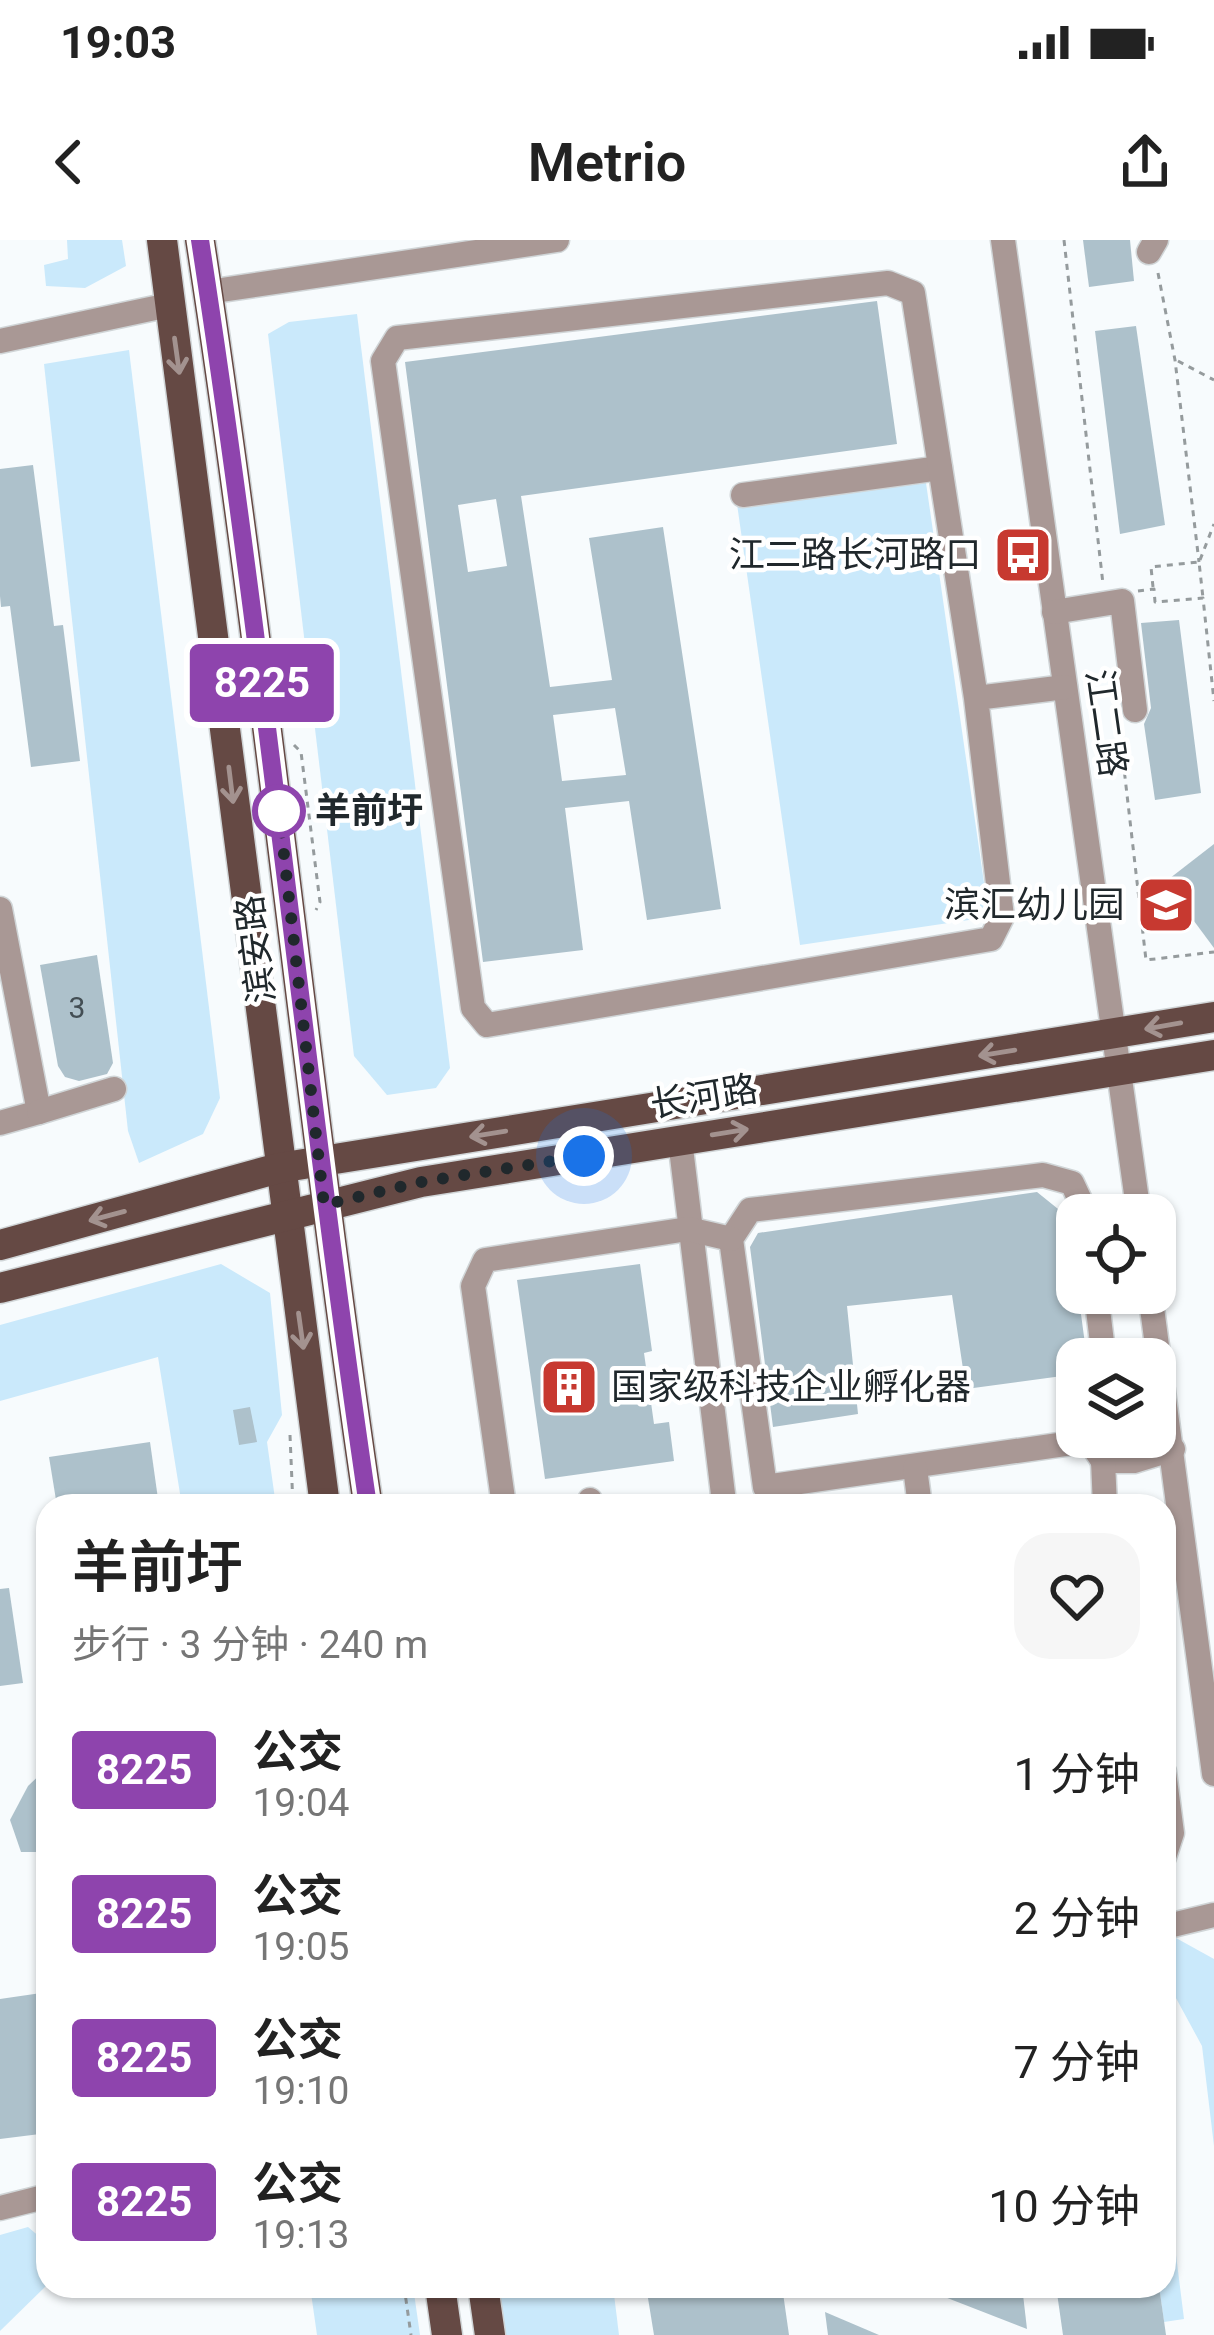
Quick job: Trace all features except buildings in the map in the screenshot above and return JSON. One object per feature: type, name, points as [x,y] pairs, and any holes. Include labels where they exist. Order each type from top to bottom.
[{"type":"main road","name":"滨安路","points":[[161,240],[324,1494]]},
{"type":"main road","name":"滨安路","points":[[200,240],[296,950],[318,1161],[366,1494]]},
{"type":"main road","name":"长河路","points":[[0,1245],[279,1168],[1214,1017]]},
{"type":"main road","name":"长河路","points":[[0,1288],[421,1182],[1214,1055]]},
{"type":"main road","points":[[442,2298],[447,2335]]},
{"type":"main road","points":[[485,2298],[490,2335]]},
{"type":"street","points":[[208,292],[557,240]]},
{"type":"street","name":"江二路","points":[[1003,240],[1136,1194]]},
{"type":"street","points":[[888,283],[913,293],[976,698],[1002,917],[991,939],[487,1025],[472,1008],[383,361],[397,338],[888,283]]},
{"type":"street","points":[[0,341],[169,305]]},
{"type":"street","points":[[742,495],[940,468]]},
{"type":"street","points":[[1054,612],[1122,601],[1135,710]]},
{"type":"street","points":[[976,698],[1065,687]]},
{"type":"street","points":[[0,909],[39,1112]]},
{"type":"street","points":[[0,1123],[114,1089]]},
{"type":"street","points":[[680,1140],[723,1494]]},
{"type":"street","points":[[765,1487],[731,1239],[750,1210],[1042,1174],[1072,1183],[1077,1194]]},
{"type":"street","points":[[502,1494],[473,1286],[485,1259],[688,1229],[731,1239]]},
{"type":"street","points":[[752,1494],[765,1487],[1056,1450]]},
{"type":"street","points":[[1095,1458],[1102,1494]]},
{"type":"street","points":[[1174,1458],[1214,1774]]},
{"type":"street","points":[[915,1468],[918,1494]]},
{"type":"street","points":[[1176,1924],[1214,1915]]},
{"type":"street","points":[[0,2208],[36,2200]]},
{"type":"path","points":[[1154,254],[1175,360],[1211,643],[1214,701]]},
{"type":"path","points":[[1175,360],[1214,380]]},
{"type":"path","points":[[1199,562],[1214,524]]},
{"type":"path","points":[[1199,562],[1151,568],[1155,602],[1203,598]]},
{"type":"path","points":[[1133,592],[1154,589]]},
{"type":"path","points":[[405,2298],[410,2335]]},
{"type":"shaded area","points":[[67,240],[122,240],[126,266],[85,288],[46,286],[44,265],[68,259]]},
{"type":"shaded area","points":[[357,314],[450,1068],[436,1088],[387,1095],[354,1056],[268,334],[289,322]]},
{"type":"shaded area","points":[[129,350],[220,1098],[203,1134],[139,1163],[128,1131],[44,364]]},
{"type":"shaded area","points":[[925,476],[989,917],[800,945],[737,504]]},
{"type":"shaded area","points":[[221,1264],[270,1293],[282,1415],[267,1442],[274,1494],[180,1494],[158,1357],[0,1401],[0,1325]]},
{"type":"shaded area","points":[[1176,1938],[1214,1959],[1214,2146],[1202,2046],[1176,1998]]},
{"type":"shaded area","points":[[28,2227],[36,2234],[36,2296],[0,2331],[0,2235]]},
{"type":"shaded area","points":[[1176,2255],[1184,2319],[1164,2322],[1161,2298],[1176,2298]]},
{"type":"shaded area","points":[[312,2298],[415,2298],[420,2335],[317,2335]]},
{"type":"shaded area","points":[[496,2298],[614,2298],[619,2335],[501,2335]]},
{"type":"bus line","name":"8225","points":[[200,240],[285,858],[318,1161],[366,1494]]},
{"type":"place","name":"江二路长河路口","points":[[1023,555]]},
{"type":"place","name":"羊前圩","points":[[279,811]]},
{"type":"place","name":"滨汇幼儿园","points":[[1166,905]]},
{"type":"place","name":"国家级科技企业孵化器","points":[[569,1387]]},
{"type":"route","points":[[279,811],[324,1205],[421,1182],[584,1156]]}]
